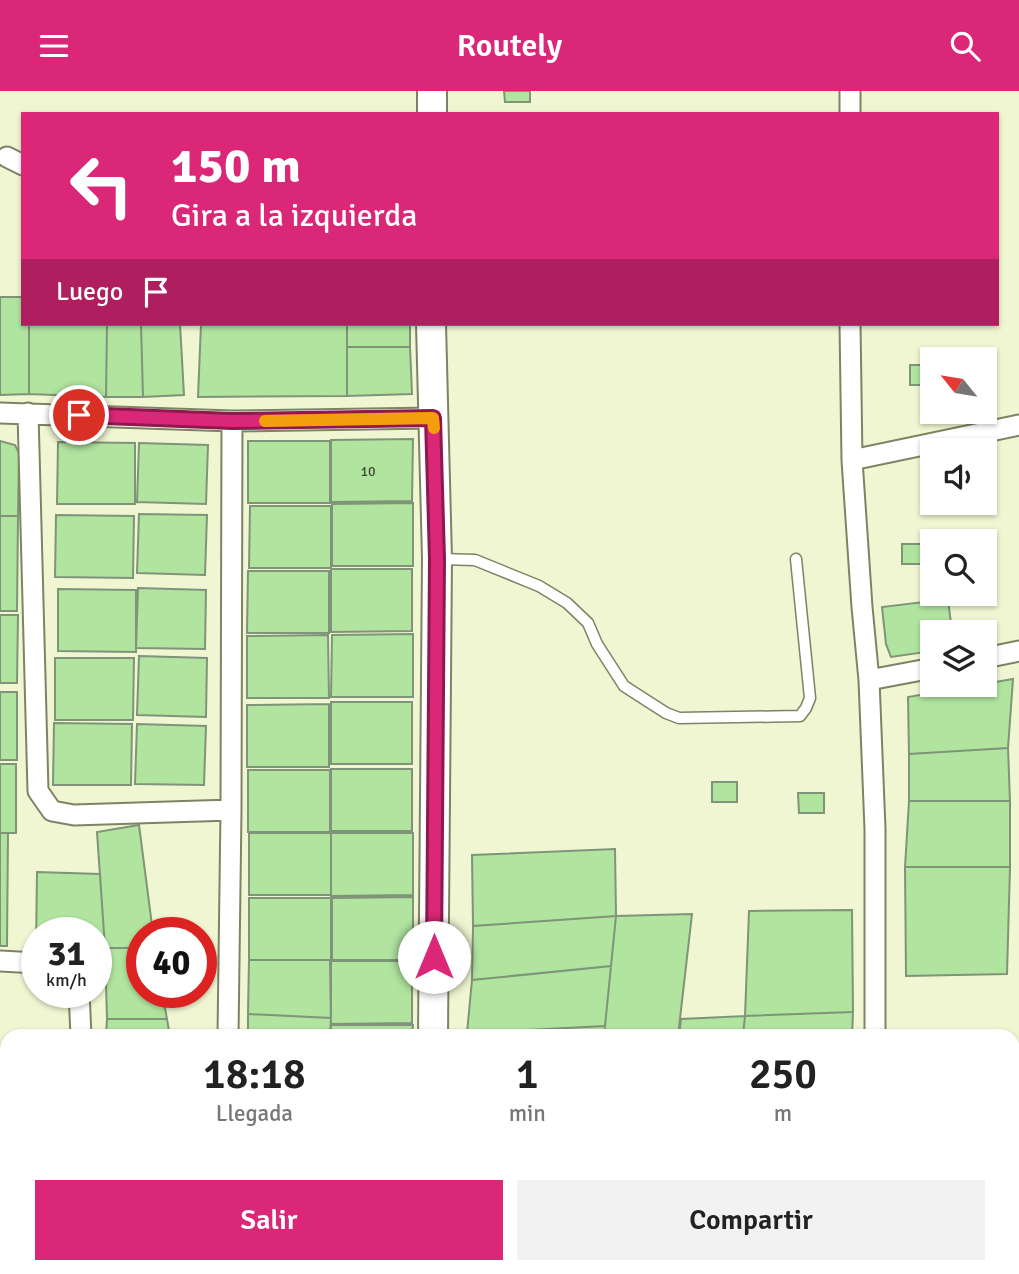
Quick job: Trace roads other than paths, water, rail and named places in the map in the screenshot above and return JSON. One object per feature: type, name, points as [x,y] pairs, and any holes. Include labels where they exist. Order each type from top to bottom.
[{"type":"street","points":[[432,91],[432,112]]},
{"type":"street","points":[[850,91],[850,112]]},
{"type":"street","points":[[431,326],[437,559],[433,1029]]},
{"type":"street","points":[[850,326],[852,460],[869,680],[875,829],[875,1029]]},
{"type":"street","points":[[0,413],[232,421],[433,418]]},
{"type":"street","points":[[28,413],[38,790],[52,811],[74,815],[231,810]]},
{"type":"street","points":[[228,1029],[232,421]]},
{"type":"street","points":[[852,460],[1019,425]]},
{"type":"street","points":[[997,656],[1019,651]]},
{"type":"street","points":[[869,680],[920,670]]},
{"type":"street","points":[[0,961],[21,962]]},
{"type":"street","points":[[80,1008],[81,1029]]},
{"type":"lane","points":[[437,559],[475,561],[539,586],[567,603],[588,624],[597,644],[624,686],[645,701],[679,718],[800,716],[806,708],[810,698],[796,559]]}]
